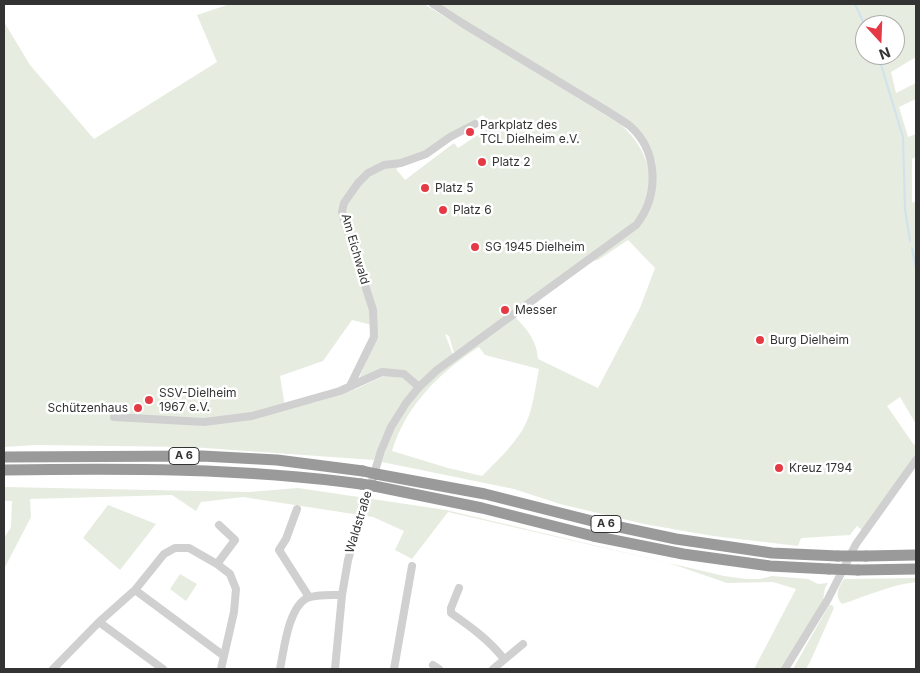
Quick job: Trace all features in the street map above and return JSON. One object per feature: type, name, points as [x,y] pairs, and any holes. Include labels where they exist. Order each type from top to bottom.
[{"type":"highway","name":"A 6","points":[[4,456],[202,456],[277,460],[363,471],[485,494],[596,522],[676,539],[772,553],[838,556],[916,555]]},
{"type":"highway","name":"A 6","points":[[4,470],[203,470],[284,475],[374,486],[482,508],[584,534],[675,553],[770,566],[858,570],[916,569]]},
{"type":"street","name":"Waldstraße","points":[[335,669],[342,595],[348,560],[381,450],[399,414],[419,387],[437,370],[636,225],[649,205],[653,182],[651,162],[645,146],[630,127],[433,4]]},
{"type":"street","name":"Am Eichwald","points":[[350,386],[374,337],[373,310],[342,212],[344,203],[358,183],[368,173],[384,165],[401,163],[426,154],[475,124]]},
{"type":"street","points":[[114,417],[204,422],[252,416],[304,402],[350,386],[382,372],[404,374],[419,387]]},
{"type":"street","points":[[786,669],[823,606],[856,544],[916,460]]},
{"type":"street","points":[[297,509],[286,539],[279,550],[309,598]]},
{"type":"street","points":[[217,564],[235,540],[219,525]]},
{"type":"street","points":[[53,669],[135,590],[164,554],[175,548],[189,548],[230,574],[236,589],[234,612],[221,669]]},
{"type":"street","points":[[394,669],[412,566]]},
{"type":"street","points":[[460,588],[451,608],[451,613],[474,628],[493,645],[504,659]]},
{"type":"street","points":[[135,590],[224,656]]},
{"type":"street","points":[[280,669],[290,622],[304,600],[342,595]]},
{"type":"street","points":[[100,622],[163,669]]},
{"type":"street","points":[[493,669],[523,644]]},
{"type":"shaded area","points":[[230,4],[424,4],[620,124],[635,140],[645,158],[650,179],[647,201],[641,213],[626,229],[454,353],[449,336],[445,334],[453,355],[425,377],[404,400],[388,427],[374,460],[191,447],[36,445],[4,447],[4,22],[30,65],[94,139],[217,62],[197,15]],"holes":[[[483,115],[490,127],[458,148],[454,143],[405,180],[396,169]],[[352,320],[372,325],[378,334],[358,381],[393,370],[409,374],[407,381],[402,378],[384,376],[356,389],[316,402],[285,407],[280,376],[323,361]]]},
{"type":"shaded area","points":[[437,4],[916,4],[916,57],[905,64],[905,15],[855,15],[855,65],[903,65],[891,72],[896,93],[916,83],[916,99],[899,107],[908,137],[916,134],[916,157],[912,159],[912,203],[916,201],[916,424],[900,397],[887,406],[914,445],[916,443],[916,455],[862,530],[857,526],[850,535],[801,538],[798,546],[713,536],[644,524],[560,504],[514,489],[382,462],[399,418],[418,392],[458,357],[515,317],[531,336],[536,347],[538,359],[598,388],[640,308],[655,268],[628,240],[598,260],[592,261],[644,218],[653,200],[656,175],[655,161],[637,128],[625,118]],"holes":[[[479,347],[485,355],[539,369],[533,400],[523,429],[499,459],[482,476],[392,451],[406,419],[426,391],[451,367]]]},
{"type":"shaded area","points":[[4,487],[249,492],[298,488],[446,510],[724,576],[760,579],[772,576],[808,579],[818,584],[828,583],[823,600],[783,669],[754,669],[796,589],[773,582],[727,583],[669,563],[448,512],[412,559],[395,550],[404,531],[373,517],[243,497],[201,502],[196,511],[172,495],[30,499],[31,517],[4,569],[4,538],[11,527],[12,501],[4,501]]},
{"type":"shaded area","points":[[108,505],[156,524],[120,570],[83,538]]},
{"type":"shaded area","points":[[180,574],[197,584],[186,601],[170,589]]},
{"type":"shaded area","points":[[916,578],[916,582],[888,588],[842,604],[838,598],[839,589],[844,579]]},
{"type":"shaded area","points":[[829,605],[832,605],[834,608],[810,662],[806,669],[793,669]]},
{"type":"waterway","points":[[855,4],[860,15]]},
{"type":"waterway","points":[[881,65],[903,137],[905,209],[910,241]]},
{"type":"waterway","points":[[912,248],[916,268]]},
{"type":"place","name":"Parkplatz des TCL Dielheim e.V.","points":[[470,132]]},
{"type":"place","name":"Platz 2","points":[[482,162]]},
{"type":"place","name":"Platz 5","points":[[425,188]]},
{"type":"place","name":"Platz 6","points":[[443,210]]},
{"type":"place","name":"SG 1945 Dielheim","points":[[475,247]]},
{"type":"place","name":"Messer","points":[[505,310]]},
{"type":"place","name":"Burg Dielheim","points":[[760,340]]},
{"type":"place","name":"SSV-Dielheim 1967 e.V.","points":[[149,400]]},
{"type":"place","name":"Schützenhaus","points":[[138,408]]},
{"type":"place","name":"Kreuz 1794","points":[[779,468]]}]
